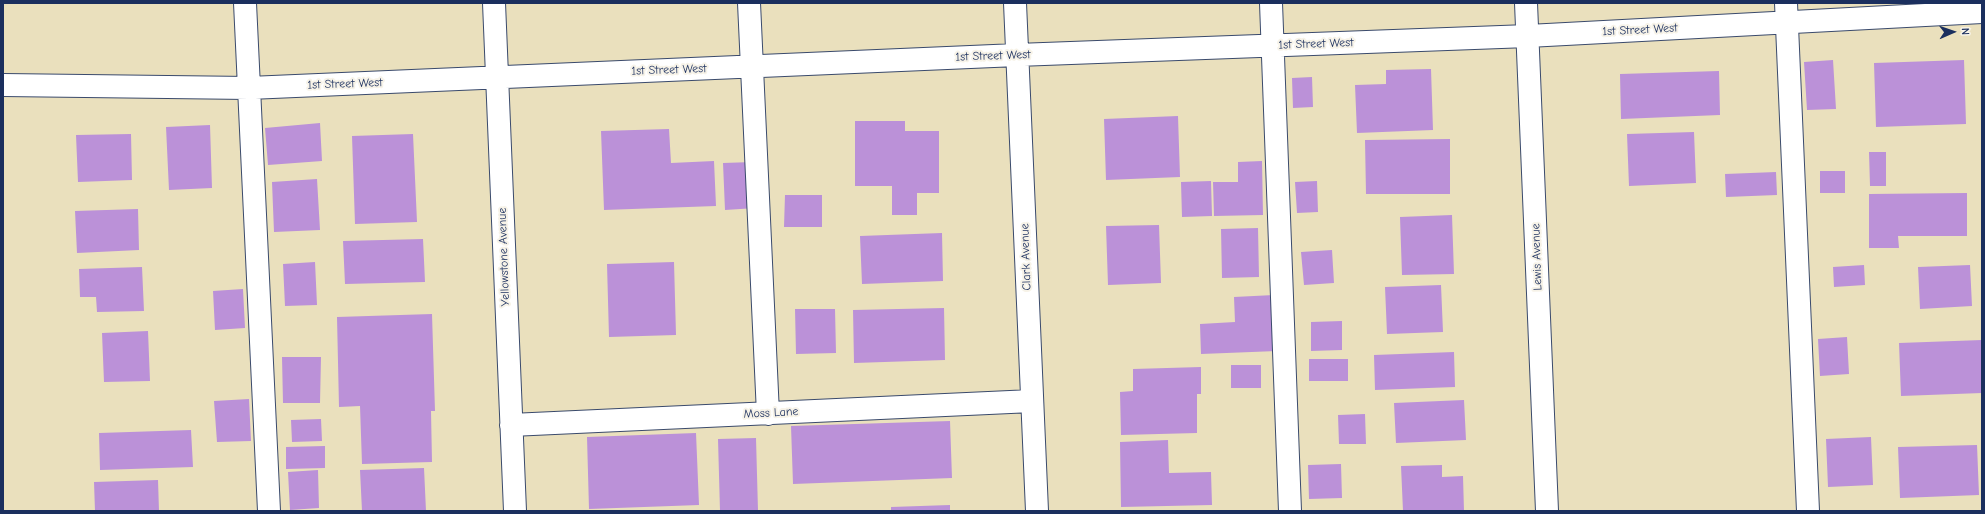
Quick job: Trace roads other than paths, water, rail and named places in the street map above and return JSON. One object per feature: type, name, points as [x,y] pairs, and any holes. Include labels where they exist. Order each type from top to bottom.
[{"type":"street","points":[[246,3],[269,511]]},
{"type":"street","name":"Yellowstone Avenue","points":[[494,3],[515,511]]},
{"type":"street","points":[[749,3],[768,414]]},
{"type":"street","name":"Clark Avenue","points":[[1015,3],[1037,511]]},
{"type":"street","points":[[1271,3],[1290,511]]},
{"type":"street","name":"Lewis Avenue","points":[[1526,3],[1547,511]]},
{"type":"street","name":"1st Street West","points":[[3,85],[249,88],[1017,55],[1528,36],[1787,13],[1982,12]]},
{"type":"street","points":[[1787,13],[1808,511]]},
{"type":"street","name":"Moss Lane","points":[[511,425],[1032,401]]}]
